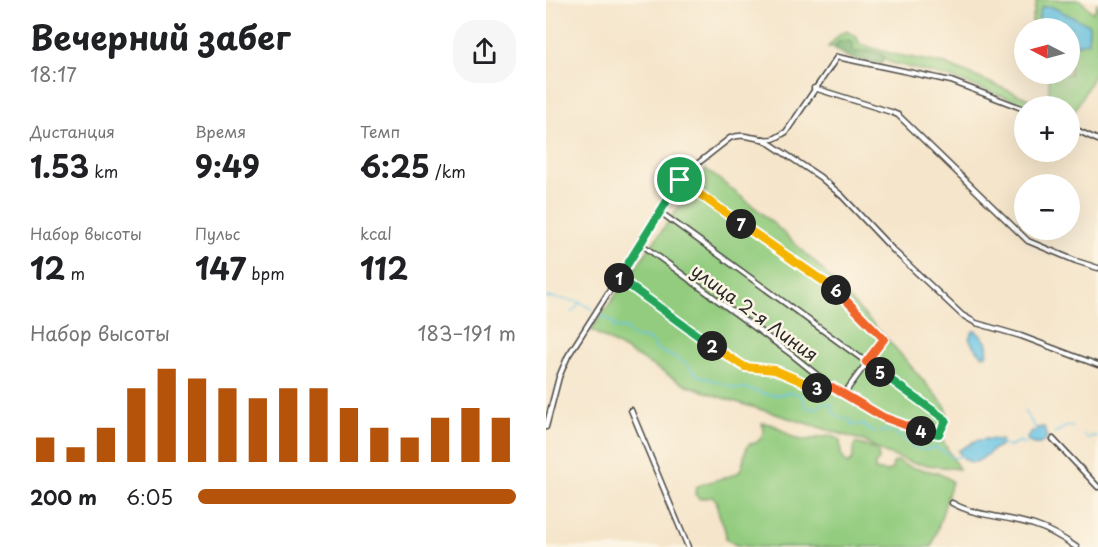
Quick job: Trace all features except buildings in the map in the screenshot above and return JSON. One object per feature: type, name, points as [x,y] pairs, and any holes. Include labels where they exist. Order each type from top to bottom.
[{"type":"street","points":[[546,427],[559,377],[568,356],[680,180],[692,168],[737,134],[773,139],[786,132],[837,57],[951,81],[1014,105]]},
{"type":"street","points":[[814,88],[898,116],[1028,241],[1098,268]]},
{"type":"street","points":[[1080,132],[1098,140]]},
{"type":"street","points":[[762,138],[820,177],[842,196],[895,252],[962,315],[976,323],[1021,336],[1098,365]]},
{"type":"street","points":[[680,180],[836,290],[884,339],[844,394]]},
{"type":"street","points":[[660,212],[866,362]]},
{"type":"street","name":"улица 2-я Линия","points":[[641,244],[791,354],[832,387],[883,417],[923,432],[939,434],[946,420],[866,362]]},
{"type":"street","points":[[619,278],[729,358],[745,367],[775,370],[821,390],[832,387]]},
{"type":"street","points":[[631,410],[688,547]]},
{"type":"street","points":[[1053,440],[1098,487]]},
{"type":"street","points":[[952,503],[964,510],[1033,524],[1060,536],[1076,547]]},
{"type":"green space","points":[[1037,0],[1080,0],[1093,13],[1098,2],[1098,68],[1080,101],[1080,96],[1047,96],[1049,84],[1080,84],[1080,42],[1089,34],[1089,26],[1080,21],[1080,18],[1073,18],[1052,7],[1042,7],[1039,18],[1033,18]]},
{"type":"green space","points":[[846,31],[856,36],[860,44],[893,54],[945,64],[1022,96],[1014,96],[1014,100],[951,78],[888,62],[882,54],[865,51],[855,53],[840,41],[834,47],[828,47]]},
{"type":"green space","points":[[847,40],[852,43],[853,52],[875,52],[885,59],[881,64],[843,55],[834,47],[840,41]]},
{"type":"green space","points":[[706,169],[763,214],[815,262],[897,350],[946,407],[948,422],[940,436],[959,469],[912,463],[885,453],[864,441],[720,397],[682,383],[591,330]]},
{"type":"green space","points":[[762,423],[774,425],[797,439],[835,437],[840,440],[841,454],[847,464],[852,461],[855,443],[873,448],[878,452],[879,459],[875,464],[875,470],[886,472],[892,469],[893,463],[898,461],[912,468],[946,477],[952,482],[932,547],[754,547],[736,545],[726,539],[717,501],[712,497],[699,499],[695,494],[696,487],[740,471],[749,444],[761,438]]},
{"type":"water","points":[[1042,7],[1052,7],[1075,18],[1039,18]]},
{"type":"water","points":[[1080,21],[1089,25],[1088,42],[1080,44]]},
{"type":"water","points":[[973,331],[976,331],[986,341],[988,347],[986,355],[983,356],[974,347],[969,338]]},
{"type":"water","points":[[1044,427],[1047,438],[1043,442],[1034,444],[1029,442],[1027,438],[1032,431]]},
{"type":"water","points":[[1001,440],[1002,444],[980,460],[970,462],[958,451],[975,441]]},
{"type":"waterway","points":[[546,299],[548,297],[580,302],[593,310]]},
{"type":"waterway","points":[[571,313],[580,303]]},
{"type":"waterway","points":[[598,314],[615,324],[614,328],[625,328],[633,337],[650,341],[657,350],[679,359],[700,376],[738,389],[774,395],[797,394],[802,396],[806,407],[816,409],[823,403],[832,404],[833,412],[840,418],[849,418],[852,425],[864,424],[871,432],[893,433],[915,447],[927,450],[934,447],[952,458],[963,456]]},
{"type":"waterway","points":[[1024,411],[1037,430]]},
{"type":"waterway","points":[[1054,433],[1068,426],[1073,427]]},
{"type":"waterway","points":[[1084,435],[1088,439],[1092,436],[1098,437]]},
{"type":"waterway","points":[[1002,444],[1009,447],[1019,441],[1024,444],[1029,441]]},
{"type":"route","points":[[680,180],[836,290],[854,306],[884,339],[866,362],[946,420],[939,434],[923,432],[883,417],[832,387],[821,390],[775,370],[745,367],[729,358],[619,278],[680,180]]}]
